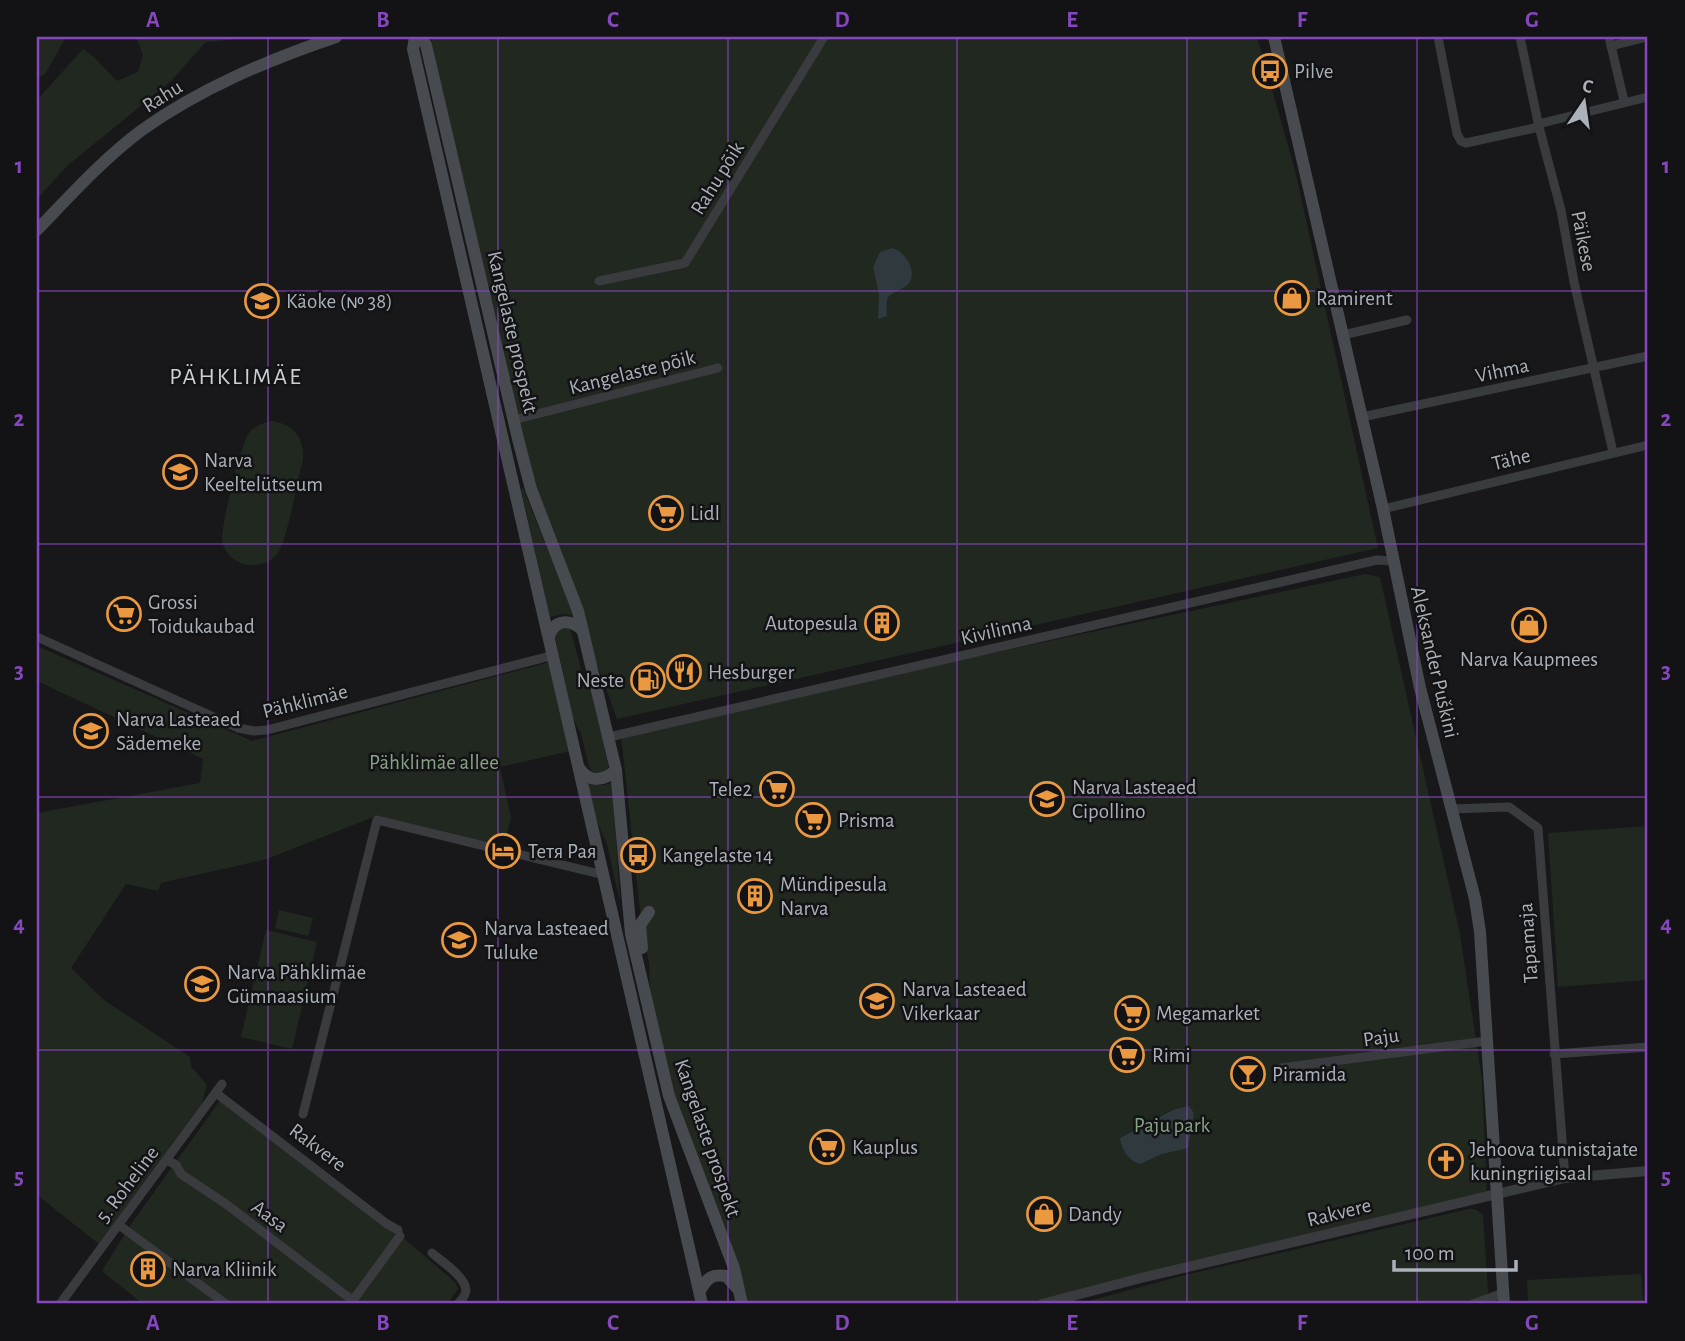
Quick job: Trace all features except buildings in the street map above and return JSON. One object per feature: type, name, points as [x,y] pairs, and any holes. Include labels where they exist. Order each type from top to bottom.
[{"type":"main road","name":"Rahu","points":[[37,230],[100,167],[141,132],[174,109],[234,77],[335,37]]},
{"type":"main road","points":[[401,37],[421,41]]},
{"type":"main road","name":"Aleksander Puškini","points":[[1274,37],[1383,509],[1420,688],[1478,921],[1503,1298]]},
{"type":"main road","name":"Kangelaste prospekt","points":[[421,41],[531,489],[578,611],[609,737],[616,770],[629,914],[643,993],[673,1108],[734,1268],[743,1304]]},
{"type":"main road","name":"Kangelaste prospekt","points":[[421,41],[554,655],[701,1298]]},
{"type":"main road","points":[[550,637],[553,628],[562,622],[574,623],[584,632]]},
{"type":"main road","points":[[580,769],[587,777],[595,779],[607,777],[616,770]]},
{"type":"main road","points":[[643,993],[645,970],[640,925],[649,912]]},
{"type":"main road","points":[[614,914],[629,914]]},
{"type":"main road","name":"Kangelaste prospekt","points":[[701,1298],[706,1280],[714,1275],[726,1276],[739,1290]]},
{"type":"street","name":"Rahu põik","points":[[600,281],[685,263],[824,37]]},
{"type":"street","points":[[1438,37],[1457,134],[1461,141],[1466,143],[1648,97]]},
{"type":"street","name":"Päikese","points":[[1520,37],[1561,210],[1613,452]]},
{"type":"street","points":[[1624,102],[1610,41],[1647,37]]},
{"type":"street","points":[[1343,335],[1407,320]]},
{"type":"street","name":"Vihma","points":[[1362,417],[1648,356]]},
{"type":"street","name":"Kangelaste põik","points":[[513,420],[719,368]]},
{"type":"street","name":"Tähe","points":[[1383,509],[1648,445]]},
{"type":"street","name":"Kivilinna","points":[[609,737],[1377,560],[1392,561]]},
{"type":"street","name":"Pähklimäe","points":[[37,637],[238,728],[254,731],[267,730],[554,655]]},
{"type":"street","name":"Tapamaja","points":[[1451,809],[1509,807],[1538,828],[1565,1178]]},
{"type":"street","points":[[303,1114],[377,820],[604,875]]},
{"type":"street","name":"Paju","points":[[1280,1068],[1487,1041]]},
{"type":"street","points":[[1554,1054],[1648,1047]]},
{"type":"street","name":"5. Roheline","points":[[60,1304],[222,1084]]},
{"type":"street","name":"Rakvere","points":[[216,1093],[399,1233]]},
{"type":"street","name":"Aasa","points":[[167,1160],[176,1165],[181,1174],[226,1204],[351,1302],[399,1233]]},
{"type":"street","name":"Rakvere","points":[[1042,1304],[1496,1193],[1565,1178],[1648,1171]]},
{"type":"street","points":[[119,1225],[226,1304]]},
{"type":"street","points":[[432,1253],[463,1280],[465,1295],[458,1304]]},
{"type":"street","points":[[1473,1304],[1503,1298]]},
{"type":"green space","points":[[37,37],[66,37],[45,74],[37,79]]},
{"type":"green space","points":[[136,37],[262,37],[206,42],[170,82],[67,166],[37,199],[37,100],[83,49],[117,81],[138,72],[143,55]]},
{"type":"green space","points":[[435,37],[1257,37],[1295,170],[1378,548],[617,719],[523,459],[431,41]]},
{"type":"green space","points":[[272,421],[286,425],[296,433],[302,445],[303,459],[289,523],[278,553],[263,564],[244,564],[233,559],[223,546],[224,521],[245,440],[254,428]]},
{"type":"green space","points":[[523,488],[574,616],[563,614],[550,617],[521,489]]},
{"type":"green space","name":"Paju park","points":[[1365,574],[1380,577],[1460,934],[1482,1080],[1487,1197],[1039,1304],[748,1304],[680,1129],[650,993],[649,963],[642,930],[621,735],[823,689]]},
{"type":"green space","points":[[570,628],[581,669],[590,685],[608,764],[602,774],[593,772],[589,767],[581,734],[573,718],[555,637],[557,629]]},
{"type":"green space","name":"Pähklimäe allee","points":[[37,646],[252,741],[550,662],[571,751],[500,767],[511,817],[504,847],[376,816],[267,859],[161,883],[158,891],[126,884],[71,968],[104,1000],[190,1057],[191,1066],[207,1085],[202,1103],[99,1244],[37,1195],[37,813],[200,783],[203,759],[37,681]]},
{"type":"green space","points":[[612,783],[620,898],[588,784]]},
{"type":"green space","points":[[1648,826],[1648,980],[1558,987],[1548,833]]},
{"type":"green space","points":[[279,910],[313,918],[308,936],[275,928]]},
{"type":"green space","points":[[266,930],[317,942],[292,1049],[241,1037]]},
{"type":"green space","points":[[222,1098],[387,1224],[455,1282],[458,1289],[447,1304],[143,1304],[102,1271],[131,1224]]},
{"type":"green space","points":[[1475,1209],[1483,1215],[1489,1304],[1078,1304],[1181,1276]]},
{"type":"green space","points":[[1641,1274],[1643,1302],[1648,1304],[1528,1304],[1527,1280]]},
{"type":"shaded area","points":[[892,248],[901,253],[912,273],[909,283],[889,297],[887,316],[878,319],[879,295],[873,267],[880,252]]},
{"type":"shaded area","points":[[1189,1106],[1194,1113],[1188,1148],[1162,1154],[1140,1164],[1126,1154],[1120,1138],[1173,1110]]},
{"type":"place","name":"Pilve","points":[[1270,71]]},
{"type":"place","name":"Ramirent","points":[[1292,298]]},
{"type":"place","name":"Käoke (№ 38)","points":[[262,301]]},
{"type":"place","name":"Narva Keeltelütseum","points":[[180,472]]},
{"type":"place","name":"Lidl","points":[[666,513]]},
{"type":"place","name":"Grossi Toidukaubad","points":[[124,614]]},
{"type":"place","name":"Autopesula","points":[[882,623]]},
{"type":"place","name":"Narva Kaupmees","points":[[1529,625]]},
{"type":"place","name":"Hesburger","points":[[684,672]]},
{"type":"place","name":"Neste","points":[[648,680]]},
{"type":"place","name":"Narva Lasteaed Sädemeke","points":[[91,731]]},
{"type":"place","name":"Tele2","points":[[777,789]]},
{"type":"place","name":"Narva Lasteaed Cipollino","points":[[1047,799]]},
{"type":"place","name":"Prisma","points":[[813,820]]},
{"type":"place","name":"Тетя Рая","points":[[503,851]]},
{"type":"place","name":"Kangelaste 14","points":[[638,855]]},
{"type":"place","name":"Mündipesula Narva","points":[[755,896]]},
{"type":"place","name":"Narva Lasteaed Tuluke","points":[[459,940]]},
{"type":"place","name":"Narva Pähklimäe Gümnaasium","points":[[202,984]]},
{"type":"place","name":"Narva Lasteaed Vikerkaar","points":[[877,1001]]},
{"type":"place","name":"Megamarket","points":[[1132,1013]]},
{"type":"place","name":"Rimi","points":[[1127,1055]]},
{"type":"place","name":"Piramida","points":[[1248,1074]]},
{"type":"place","name":"Kauplus","points":[[827,1147]]},
{"type":"place","name":"Jehoova tunnistajate kuningriigisaal","points":[[1446,1161]]},
{"type":"place","name":"Dandy","points":[[1044,1214]]},
{"type":"place","name":"Narva Kliinik","points":[[148,1269]]},
{"type":"district","name":"PÄHKLIMÄE","points":[[236,376]]}]
